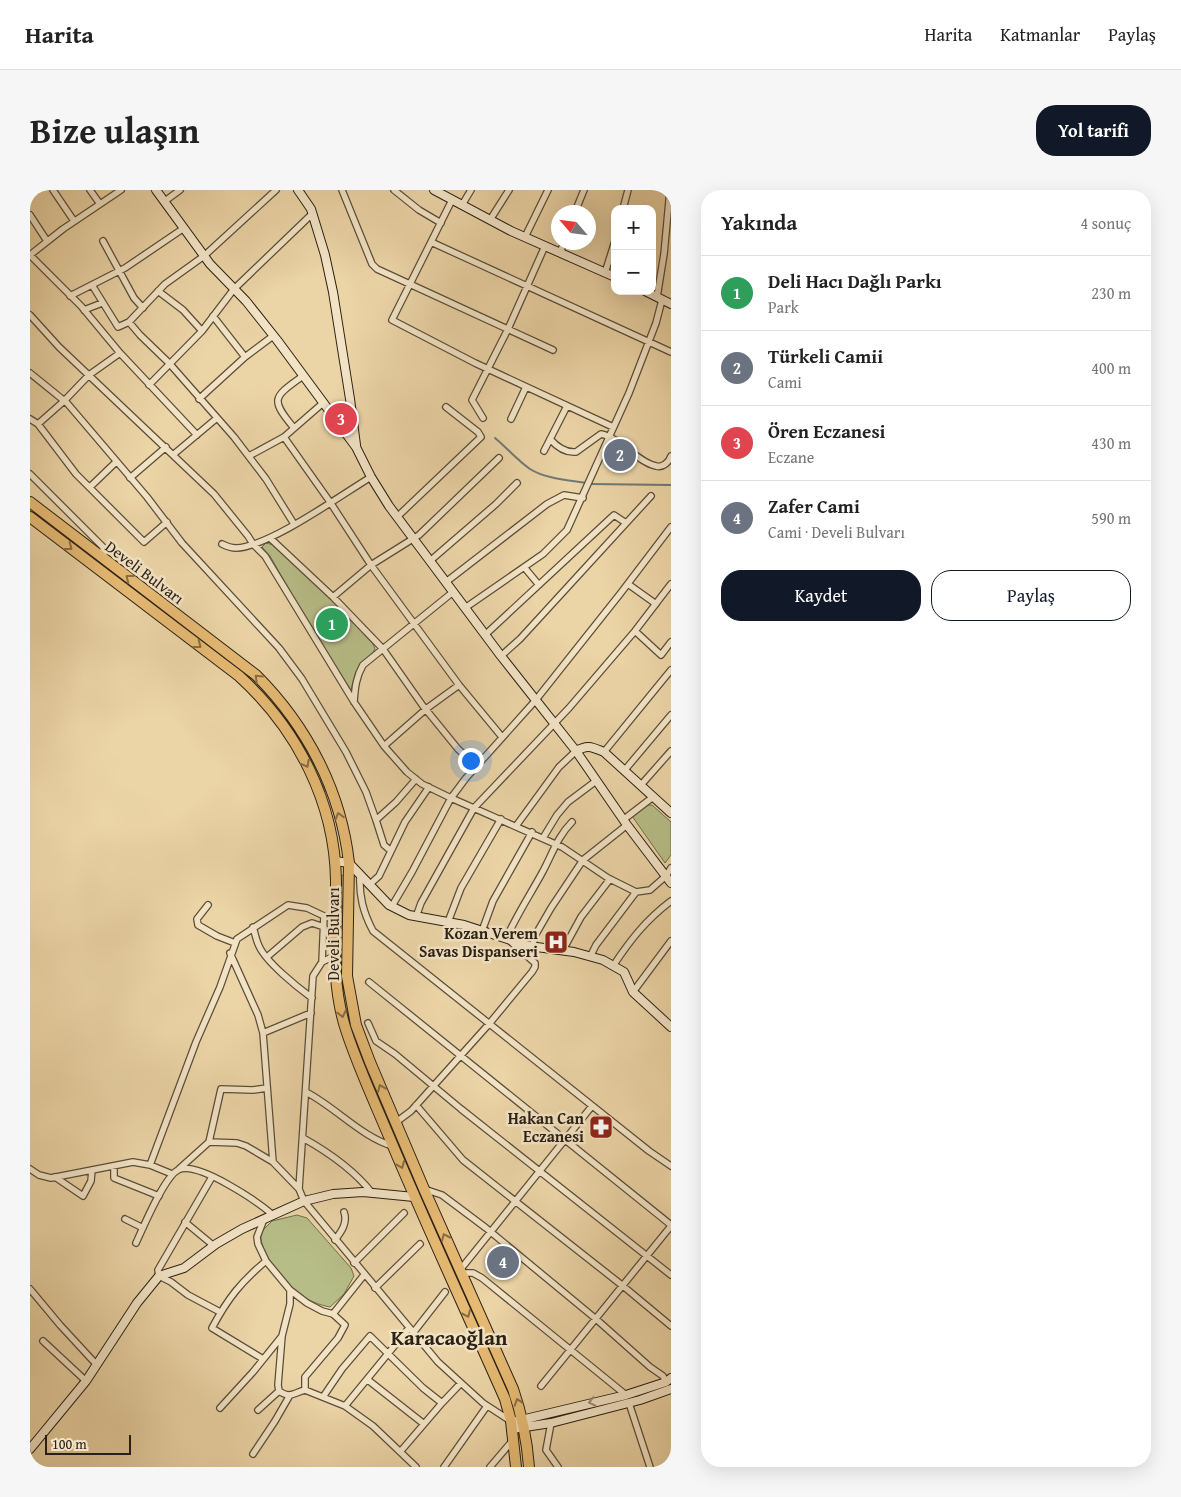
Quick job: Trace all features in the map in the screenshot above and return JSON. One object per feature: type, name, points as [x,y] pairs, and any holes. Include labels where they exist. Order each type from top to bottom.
[{"type":"highway","name":"Develi Bulvarı","points":[[30,502],[247,668],[290,714],[310,745],[331,789],[344,835],[348,863],[347,985],[353,1015],[395,1123],[513,1389],[524,1424],[529,1467]]},
{"type":"highway","name":"Develi Bulvarı","points":[[30,517],[234,672],[265,703],[284,726],[298,748],[320,792],[328,818],[335,861],[334,956],[336,987],[346,1031],[414,1197],[505,1399],[512,1430],[516,1467]]},
{"type":"street","points":[[53,190],[74,221]]},
{"type":"street","points":[[90,190],[100,204]]},
{"type":"street","points":[[121,190],[74,221],[30,255],[84,310],[120,353],[197,435]]},
{"type":"street","points":[[156,190],[204,256],[273,336],[356,446],[371,477],[397,517],[501,656],[576,751],[625,822],[671,883]]},
{"type":"street","points":[[165,201],[180,190]]},
{"type":"street","points":[[92,285],[118,327],[129,322],[165,284],[204,256],[276,190]]},
{"type":"street","points":[[298,190],[312,214],[325,255],[333,292],[356,446]]},
{"type":"street","points":[[342,190],[372,264],[382,272],[553,350]]},
{"type":"street","points":[[394,190],[419,210],[441,223]]},
{"type":"street","points":[[434,190],[525,237],[611,275]]},
{"type":"street","points":[[462,205],[471,190]]},
{"type":"street","points":[[490,220],[509,190]]},
{"type":"street","points":[[525,237],[548,190]]},
{"type":"street","points":[[578,205],[584,190]]},
{"type":"street","points":[[624,205],[628,190]]},
{"type":"street","points":[[465,608],[543,554],[567,530],[629,393],[656,323],[670,190]]},
{"type":"street","points":[[452,200],[392,320],[526,387],[613,427]]},
{"type":"street","points":[[149,385],[202,331],[234,289],[312,214]]},
{"type":"street","points":[[30,215],[47,241]]},
{"type":"street","points":[[70,296],[120,271],[184,228]]},
{"type":"street","points":[[103,241],[134,298],[143,308]]},
{"type":"street","points":[[431,242],[671,352]]},
{"type":"street","points":[[483,418],[472,400],[508,329],[545,246]]},
{"type":"street","points":[[606,273],[612,250]]},
{"type":"street","points":[[158,291],[183,310],[202,331]]},
{"type":"street","points":[[654,295],[671,304]]},
{"type":"street","points":[[84,310],[102,303]]},
{"type":"street","points":[[30,315],[59,347],[214,494],[253,544],[265,556],[354,702],[384,746],[407,772],[429,787],[451,798],[556,844],[610,879],[636,892],[650,890],[666,876],[671,868]]},
{"type":"street","points":[[213,316],[245,357]]},
{"type":"street","points":[[129,322],[169,363],[217,418],[266,479],[294,524]]},
{"type":"street","points":[[199,399],[245,357],[273,336]]},
{"type":"street","points":[[38,424],[90,375],[120,353]]},
{"type":"street","points":[[30,373],[64,401],[167,522],[182,543],[279,648],[302,679],[346,752],[366,792],[384,845],[391,851]]},
{"type":"street","points":[[294,428],[279,411],[277,405],[278,398],[281,392],[303,376]]},
{"type":"street","points":[[511,419],[526,387]]},
{"type":"street","points":[[248,456],[284,437],[323,403]]},
{"type":"street","points":[[544,451],[567,406]]},
{"type":"street","points":[[397,517],[482,437],[446,407]]},
{"type":"street","points":[[174,454],[217,418]]},
{"type":"street","points":[[30,419],[38,424],[76,474],[144,542],[167,522]]},
{"type":"street","points":[[550,439],[556,446],[576,452],[601,434],[609,436],[656,466],[661,466],[669,461],[671,456]]},
{"type":"street","points":[[284,437],[330,502],[371,565],[502,737]]},
{"type":"street","points":[[130,478],[166,447]]},
{"type":"street","points":[[333,596],[371,565],[419,535],[499,458]]},
{"type":"street","points":[[90,487],[116,462]]},
{"type":"street","points":[[30,474],[103,547],[104,559]]},
{"type":"street","points":[[222,544],[234,548],[270,538],[371,477]]},
{"type":"street","points":[[430,561],[496,504],[517,483]]},
{"type":"street","points":[[446,582],[547,504],[564,495],[582,498]]},
{"type":"street","points":[[501,656],[520,639],[651,496]]},
{"type":"street","points":[[485,635],[614,515],[626,523]]},
{"type":"street","points":[[392,906],[451,798],[476,766],[536,701],[671,527]]},
{"type":"street","points":[[270,538],[333,596],[383,649],[426,709],[458,749],[476,766]]},
{"type":"street","points":[[524,567],[539,584]]},
{"type":"street","points":[[628,584],[656,604]]},
{"type":"street","points":[[416,917],[421,903],[474,808],[554,725],[634,631],[671,584]]},
{"type":"street","points":[[354,702],[355,684],[363,665],[453,592]]},
{"type":"street","points":[[634,631],[661,656],[671,642]]},
{"type":"street","points":[[604,752],[671,670]]},
{"type":"street","points":[[384,746],[426,709],[460,684]]},
{"type":"street","points":[[624,771],[671,715]]},
{"type":"street","points":[[516,826],[559,767],[576,751],[585,746],[592,746],[604,752],[671,813]]},
{"type":"street","points":[[641,785],[671,751]]},
{"type":"street","points":[[376,820],[396,802],[416,779]]},
{"type":"street","points":[[544,838],[557,815],[568,802],[596,781]]},
{"type":"street","points":[[369,885],[378,876],[405,822],[429,787]]},
{"type":"street","points":[[532,947],[536,934],[551,908],[583,860],[653,797]]},
{"type":"street","points":[[448,922],[462,888],[501,820]]},
{"type":"street","points":[[508,940],[527,897],[543,872],[564,830],[572,822]]},
{"type":"street","points":[[482,931],[494,901],[532,832]]},
{"type":"street","points":[[335,861],[348,863],[392,906],[402,912],[416,917],[448,922],[482,931],[532,947],[591,955],[614,966],[624,972],[633,992],[671,1026]]},
{"type":"street","points":[[360,875],[359,895],[365,917],[373,931],[649,1151],[671,1166]]},
{"type":"street","points":[[563,950],[581,917],[610,879]]},
{"type":"street","points":[[591,955],[601,938],[636,892]]},
{"type":"street","points":[[614,966],[628,944],[652,916],[671,901]]},
{"type":"street","points":[[208,905],[197,919],[198,926],[235,943]]},
{"type":"street","points":[[150,1166],[196,1042],[220,987],[230,953],[237,938],[288,905],[307,908],[324,916],[322,962],[314,976],[299,1189]]},
{"type":"street","points":[[267,957],[302,927],[312,923],[324,927]]},
{"type":"street","points":[[253,927],[259,946],[267,957],[312,998]]},
{"type":"street","points":[[395,1123],[416,1105],[489,1024],[535,967],[535,963],[508,940]]},
{"type":"street","points":[[633,992],[671,941]]},
{"type":"street","points":[[230,953],[258,1015],[263,1033],[273,1162]]},
{"type":"street","points":[[322,962],[334,956]]},
{"type":"street","points":[[370,982],[671,1225],[541,1386]]},
{"type":"street","points":[[263,1033],[311,1013]]},
{"type":"street","points":[[368,1023],[376,1041],[395,1054],[671,1275]]},
{"type":"street","points":[[136,1243],[172,1174],[209,1142],[221,1089],[252,1090],[267,1088]]},
{"type":"street","points":[[306,1092],[380,1142],[393,1146]]},
{"type":"street","points":[[416,1105],[463,1160],[671,1326]]},
{"type":"street","points":[[592,1106],[461,1271],[473,1273],[482,1278],[626,1395]]},
{"type":"street","points":[[303,1138],[361,1180],[372,1193]]},
{"type":"street","points":[[209,1142],[246,1146],[273,1162],[299,1189],[304,1201],[335,1240],[438,1362],[512,1430]]},
{"type":"street","points":[[30,1169],[39,1175],[51,1178],[134,1162],[172,1174]]},
{"type":"street","points":[[114,1166],[114,1178],[159,1196]]},
{"type":"street","points":[[179,1169],[189,1168],[237,1188],[273,1215]]},
{"type":"street","points":[[54,1177],[84,1196],[91,1181],[92,1170]]},
{"type":"street","points":[[159,1276],[158,1270],[212,1177]]},
{"type":"street","points":[[424,1189],[442,1195],[491,1232],[596,1319],[669,1383]]},
{"type":"street","points":[[30,1449],[86,1381],[137,1303],[159,1276],[184,1268],[214,1246],[242,1229],[304,1201],[333,1194],[372,1193],[414,1197]]},
{"type":"street","points":[[335,1240],[343,1228],[346,1218],[344,1212]]},
{"type":"street","points":[[354,1263],[404,1213]]},
{"type":"street","points":[[124,1219],[143,1228]]},
{"type":"street","points":[[264,1219],[257,1237],[258,1244],[266,1261],[290,1290],[307,1303],[322,1311],[333,1314],[345,1325],[338,1338],[305,1377],[305,1390]]},
{"type":"street","points":[[185,1222],[214,1246]]},
{"type":"street","points":[[375,1288],[420,1244]]},
{"type":"street","points":[[263,1359],[212,1328],[232,1294],[244,1280],[266,1261]]},
{"type":"street","points":[[333,1314],[364,1275]]},
{"type":"street","points":[[159,1276],[171,1282],[188,1295],[220,1312]]},
{"type":"street","points":[[30,1289],[96,1364]]},
{"type":"street","points":[[258,1410],[278,1391],[282,1336],[290,1304],[290,1290]]},
{"type":"street","points":[[345,1406],[389,1353],[445,1292]]},
{"type":"street","points":[[220,1408],[282,1336]]},
{"type":"street","points":[[323,1397],[342,1369],[370,1336],[423,1388],[442,1403]]},
{"type":"street","points":[[43,1341],[86,1381]]},
{"type":"street","points":[[368,1380],[424,1424]]},
{"type":"street","points":[[400,1452],[461,1383]]},
{"type":"street","points":[[524,1424],[551,1423],[629,1403],[669,1383]]},
{"type":"street","points":[[490,1467],[512,1430],[524,1424],[550,1412],[669,1383]]},
{"type":"street","points":[[278,1391],[285,1396],[305,1390],[345,1406],[373,1426],[416,1467]]},
{"type":"street","points":[[252,1454],[290,1395]]},
{"type":"street","points":[[629,1403],[650,1467]]},
{"type":"street","points":[[444,1467],[487,1406]]},
{"type":"street","points":[[551,1423],[546,1450],[558,1467]]},
{"type":"green space","points":[[30,508],[255,681],[287,719],[312,760],[327,791],[295,734],[265,696],[30,512]]},
{"type":"green space","points":[[266,543],[274,545],[327,594],[373,644],[375,649],[358,668],[351,690],[314,633],[270,556],[262,547]]},
{"type":"green space","points":[[648,805],[652,805],[671,822],[671,855],[665,863],[632,816]]},
{"type":"green space","points":[[340,875],[344,876],[342,961],[349,1012],[496,1360],[481,1333],[427,1215],[351,1035],[338,979]]},
{"type":"green space","points":[[297,1215],[307,1218],[351,1268],[354,1276],[344,1294],[330,1307],[313,1302],[298,1293],[273,1266],[261,1240],[261,1232],[272,1221]]},
{"type":"waterway","points":[[495,438],[521,462],[536,472],[557,479],[586,483]]},
{"type":"waterway","points":[[591,484],[671,485]]},
{"type":"place","name":"Ören Eczanesi","points":[[341,419]]},
{"type":"place","name":"Türkeli Camii","points":[[620,455]]},
{"type":"place","name":"Deli Hacı Dağlı Parkı","points":[[332,624]]},
{"type":"place","name":"Kozan Verem Savas Dispanseri","points":[[556,942]]},
{"type":"place","name":"Hakan Can Eczanesi","points":[[601,1127]]},
{"type":"place","name":"Zafer Cami","points":[[503,1262]]},
{"type":"district","name":"Karacaoğlan","points":[[449,1338]]}]
